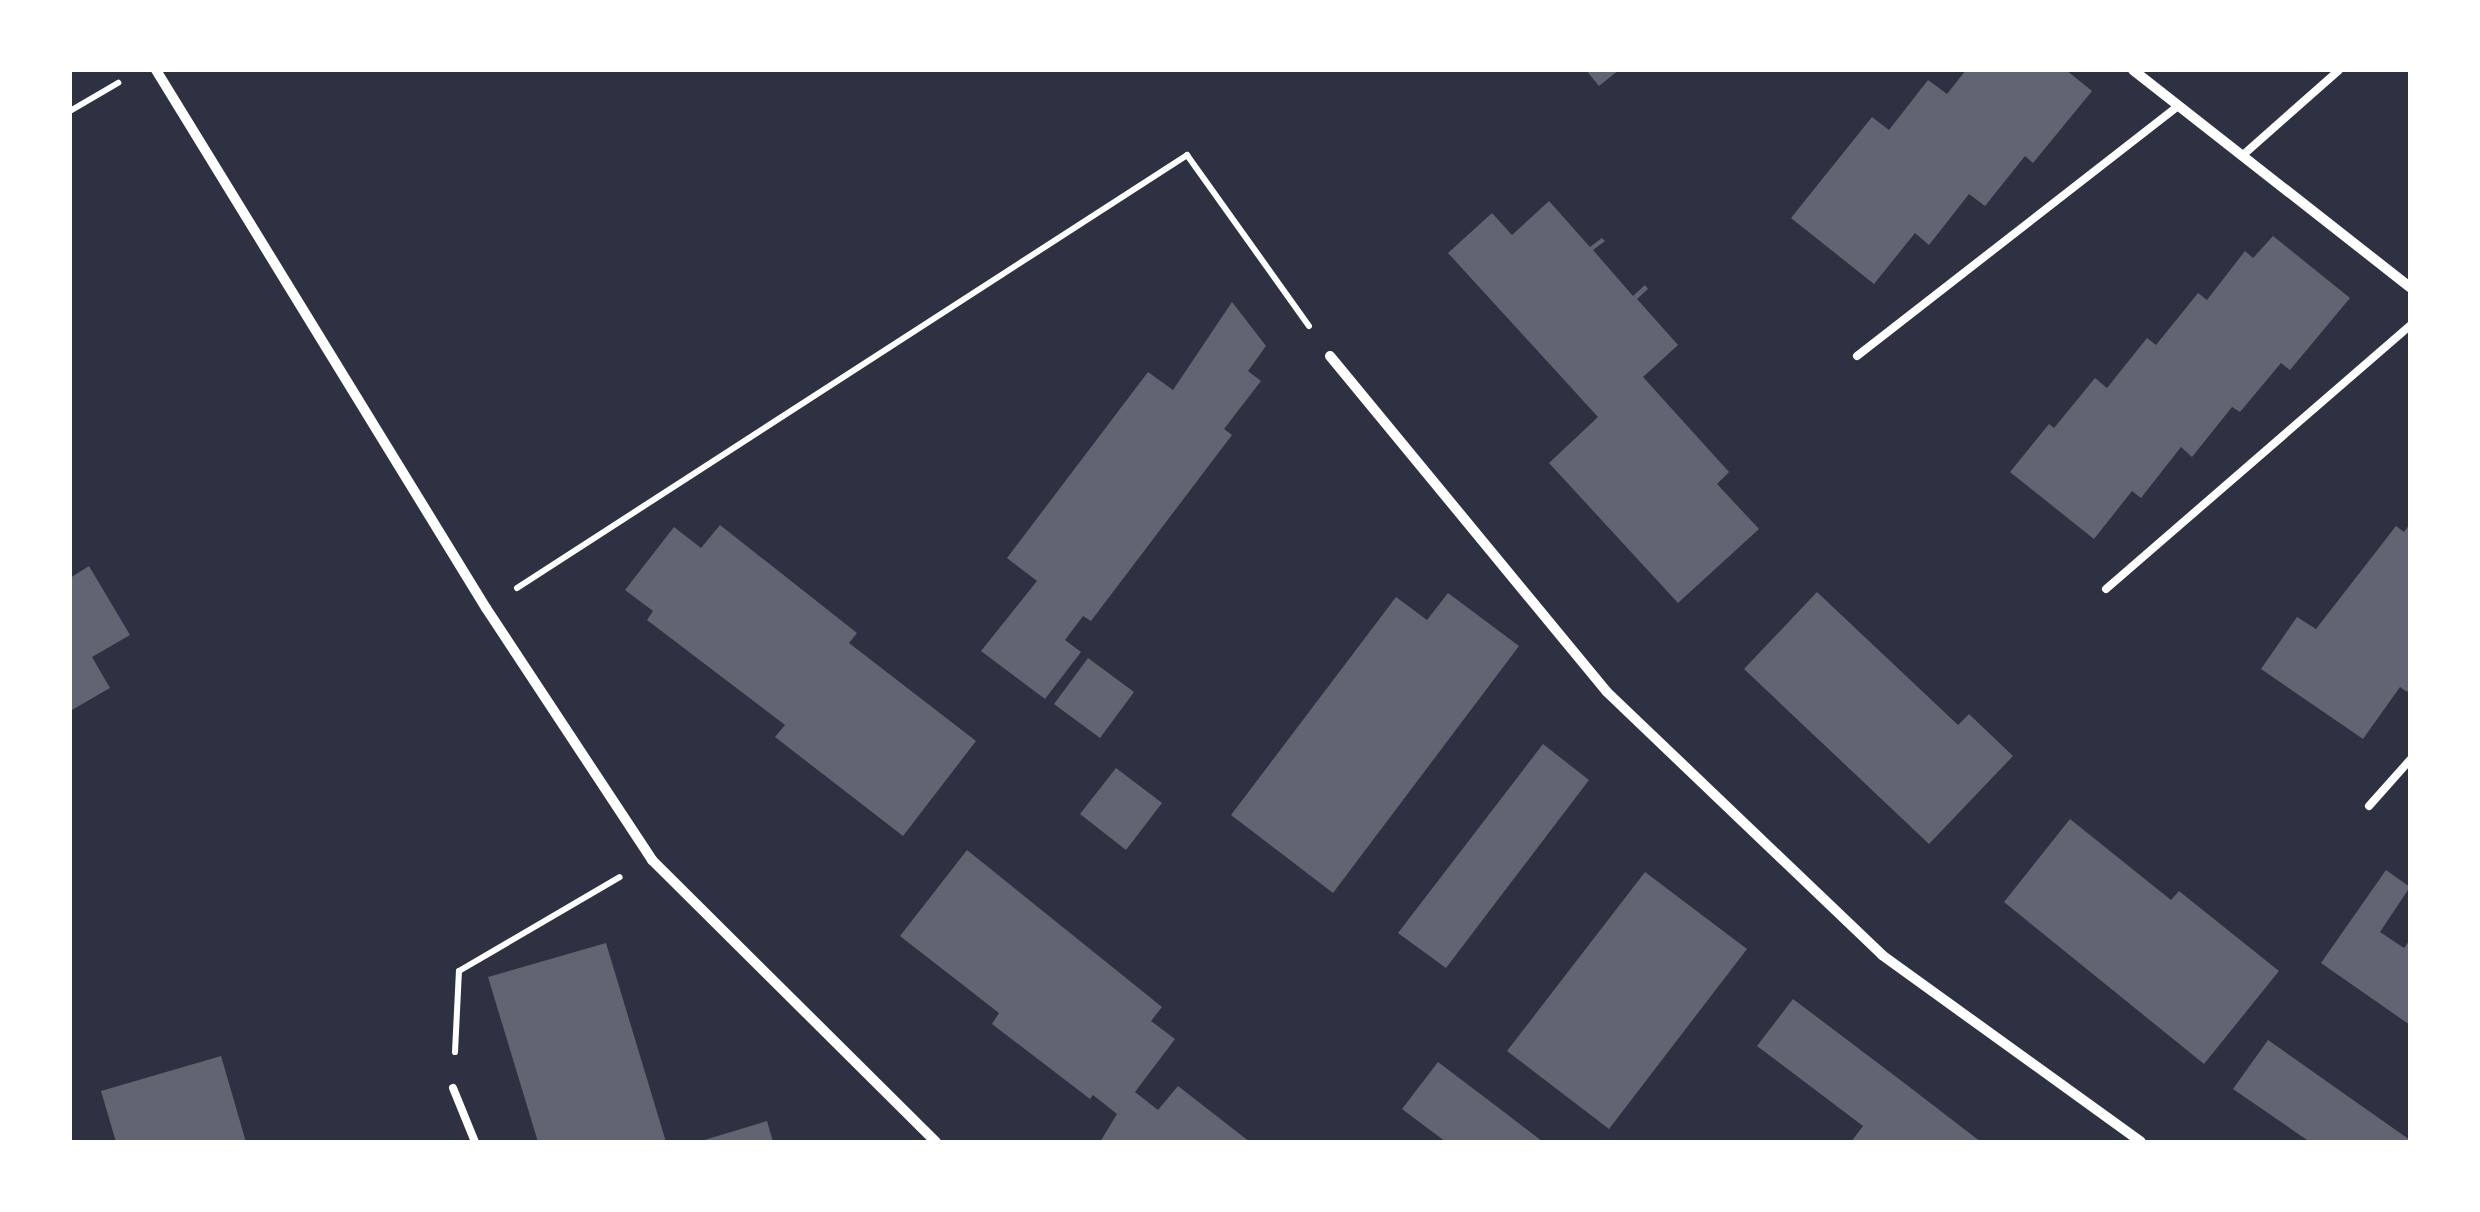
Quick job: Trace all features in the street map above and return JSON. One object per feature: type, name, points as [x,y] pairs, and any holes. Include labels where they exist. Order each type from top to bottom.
[{"type":"street","points":[[156,70],[486,608],[652,860],[936,1142]]},
{"type":"street","points":[[2134,70],[2410,287]]},
{"type":"street","points":[[1330,356],[1607,692],[1882,955],[2140,1142]]},
{"type":"lane","points":[[2243,155],[2339,70]]},
{"type":"lane","points":[[1857,356],[2180,105]]},
{"type":"lane","points":[[2106,589],[2410,326]]},
{"type":"lane","points":[[2370,806],[2410,760]]},
{"type":"lane","points":[[453,1088],[476,1142]]},
{"type":"path","points":[[70,112],[127,78]]},
{"type":"path","points":[[486,608],[1187,155],[1330,356]]},
{"type":"path","points":[[453,1088],[459,972],[652,860]]},
{"type":"building","points":[[1586,70],[1619,70],[1599,86]]},
{"type":"building","points":[[1966,70],[2066,70],[2092,91],[2033,163],[2025,156],[1985,206],[1969,194],[1929,245],[1915,233],[1874,284],[1791,218],[1872,117],[1889,130],[1928,80],[1947,94]]},
{"type":"building","points":[[1549,201],[1590,247],[1602,238],[1605,241],[1593,250],[1633,296],[1645,285],[1648,289],[1637,299],[1678,345],[1643,377],[1729,472],[1717,484],[1759,529],[1678,603],[1549,463],[1598,417],[1448,253],[1492,213],[1512,235]]},
{"type":"building","points":[[2273,236],[2350,298],[2290,370],[2281,363],[2240,412],[2232,407],[2192,457],[2181,447],[2141,498],[2132,491],[2094,539],[2010,472],[2049,424],[2054,428],[2095,378],[2107,388],[2147,338],[2156,345],[2198,293],[2207,300],[2245,251],[2253,258]]},
{"type":"building","points":[[1232,302],[1266,346],[1248,371],[1261,381],[1224,429],[1232,435],[1091,621],[1083,616],[1065,640],[1081,652],[1045,699],[981,651],[1037,581],[1007,558],[1148,372],[1173,390]]},
{"type":"building","points":[[2410,524],[2410,688],[2407,692],[2400,687],[2363,739],[2261,669],[2297,617],[2316,629],[2396,526],[2404,532]]},
{"type":"building","points":[[720,525],[857,633],[849,643],[976,741],[903,836],[775,737],[785,725],[647,620],[653,611],[625,590],[674,527],[701,548]]},
{"type":"building","points":[[89,566],[130,635],[92,657],[110,688],[70,711],[70,578]]},
{"type":"building","points":[[1817,592],[1958,725],[1969,714],[2013,756],[1929,844],[1744,669]]},
{"type":"building","points":[[1448,593],[1519,646],[1333,893],[1231,815],[1396,597],[1427,620]]},
{"type":"building","points":[[1088,658],[1134,692],[1100,738],[1054,704]]},
{"type":"building","points":[[1543,744],[1589,780],[1446,968],[1398,933]]},
{"type":"building","points":[[1116,768],[1162,803],[1126,850],[1080,814]]},
{"type":"building","points":[[2070,819],[2171,900],[2179,891],[2279,971],[2204,1064],[2004,902]]},
{"type":"building","points":[[967,850],[1162,1007],[1151,1021],[1175,1039],[1135,1092],[1158,1110],[1178,1086],[1250,1142],[1100,1142],[1117,1114],[1093,1095],[1090,1099],[992,1024],[999,1013],[900,936]]},
{"type":"building","points":[[2386,870],[2410,887],[2380,932],[2404,948],[2410,940],[2410,1025],[2321,963]]},
{"type":"building","points":[[1645,872],[1747,949],[1609,1129],[1507,1051]]},
{"type":"building","points":[[606,943],[666,1142],[538,1142],[488,977]]},
{"type":"building","points":[[1793,999],[1981,1142],[1851,1142],[1863,1126],[1757,1046]]},
{"type":"building","points":[[2268,1040],[2410,1142],[2310,1142],[2233,1089]]},
{"type":"building","points":[[221,1056],[246,1142],[116,1142],[101,1091]]},
{"type":"building","points":[[1438,1062],[1543,1142],[1446,1142],[1402,1109]]},
{"type":"building","points":[[767,1121],[773,1142],[701,1142],[701,1141]]}]
